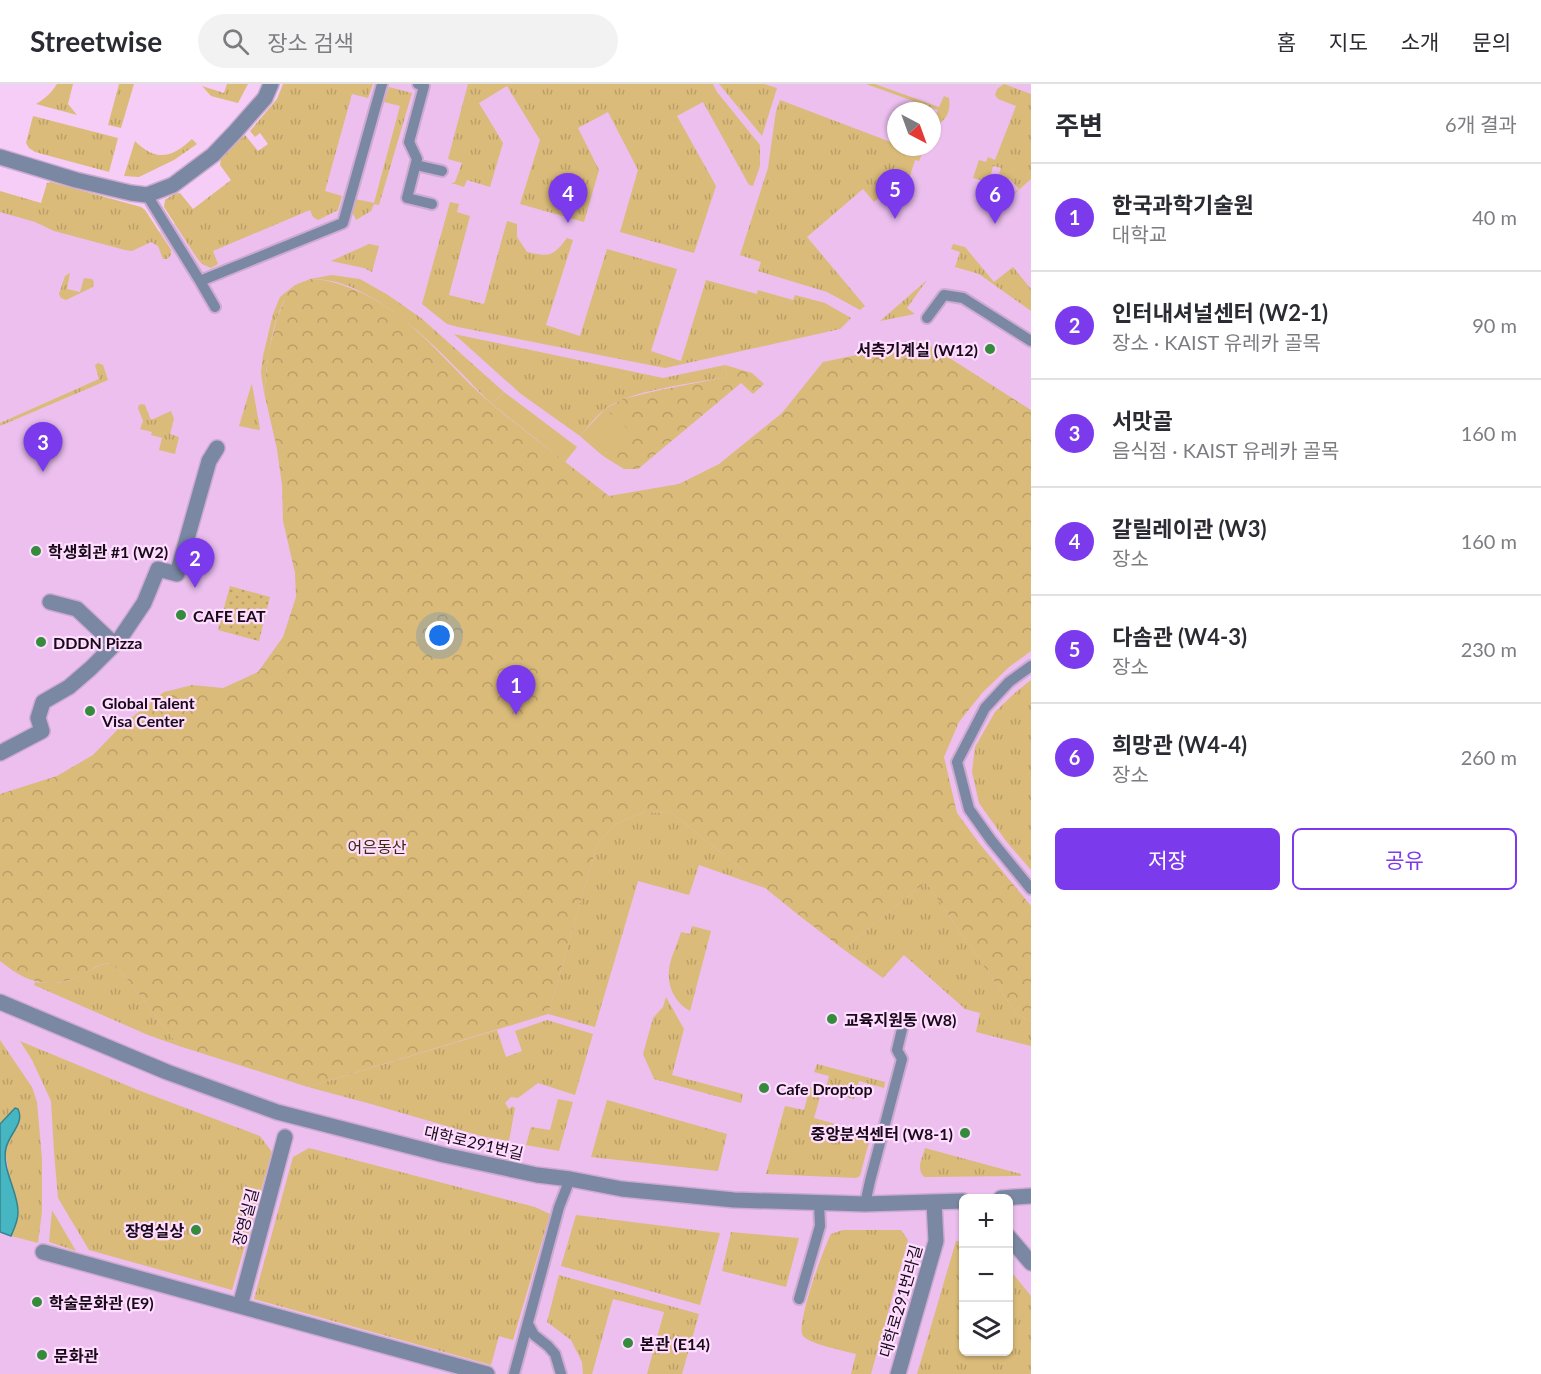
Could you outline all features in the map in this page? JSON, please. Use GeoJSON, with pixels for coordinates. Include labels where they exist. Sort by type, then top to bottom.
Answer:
{"type":"FeatureCollection","features":[{"type":"Feature","properties":{"kind":"street"},"geometry":{"type":"LineString","coordinates":[[0,158],[76,180],[147,195],[173,185],[213,155],[266,98],[271,84]]}},
{"type":"Feature","properties":{"kind":"street"},"geometry":{"type":"LineString","coordinates":[[0,753],[42,731],[38,718],[44,702],[69,687],[92,668],[119,640],[144,603],[158,569],[177,574],[211,451]]}},
{"type":"Feature","properties":{"kind":"street"},"geometry":{"type":"LineString","coordinates":[[50,602],[77,609],[114,644]]}},
{"type":"Feature","properties":{"kind":"street","name":"대학로291번길"},"geometry":{"type":"LineString","coordinates":[[0,1002],[167,1072],[277,1112],[444,1155],[537,1175],[622,1189],[734,1200],[866,1204],[959,1201]]}},
{"type":"Feature","properties":{"kind":"street","name":"장영실길"},"geometry":{"type":"LineString","coordinates":[[240,1306],[285,1137]]}},
{"type":"Feature","properties":{"kind":"street"},"geometry":{"type":"LineString","coordinates":[[1013,1197],[1031,1196]]}},
{"type":"Feature","properties":{"kind":"street","name":"대학로291번라길"},"geometry":{"type":"LineString","coordinates":[[898,1374],[936,1241],[934,1202]]}},
{"type":"Feature","properties":{"kind":"street"},"geometry":{"type":"LineString","coordinates":[[1013,1242],[1031,1263]]}},
{"type":"Feature","properties":{"kind":"street"},"geometry":{"type":"LineString","coordinates":[[43,1252],[487,1374]]}},
{"type":"Feature","properties":{"kind":"lane"},"geometry":{"type":"LineString","coordinates":[[200,281],[343,223],[382,84]]}},
{"type":"Feature","properties":{"kind":"lane"},"geometry":{"type":"LineString","coordinates":[[418,84],[424,86],[409,142],[417,159],[406,198],[432,204]]}},
{"type":"Feature","properties":{"kind":"lane"},"geometry":{"type":"LineString","coordinates":[[416,165],[442,171]]}},
{"type":"Feature","properties":{"kind":"lane"},"geometry":{"type":"LineString","coordinates":[[147,195],[215,307]]}},
{"type":"Feature","properties":{"kind":"lane"},"geometry":{"type":"LineString","coordinates":[[927,318],[944,295],[963,298],[1031,341]]}},
{"type":"Feature","properties":{"kind":"lane"},"geometry":{"type":"LineString","coordinates":[[1031,666],[1009,682],[985,708],[957,762],[969,809],[1031,889]]}},
{"type":"Feature","properties":{"kind":"lane"},"geometry":{"type":"LineString","coordinates":[[866,1204],[902,1059],[897,1050],[904,1021]]}},
{"type":"Feature","properties":{"kind":"lane"},"geometry":{"type":"LineString","coordinates":[[514,1374],[559,1207],[570,1179]]}},
{"type":"Feature","properties":{"kind":"lane"},"geometry":{"type":"LineString","coordinates":[[799,1299],[820,1226],[819,1203]]}},
{"type":"Feature","properties":{"kind":"lane"},"geometry":{"type":"LineString","coordinates":[[528,1324],[534,1335],[555,1354],[561,1374]]}},
{"type":"Feature","properties":{"kind":"shaded area"},"geometry":{"type":"Polygon","coordinates":[[[310,84],[1031,84],[1031,1374],[0,1374],[0,202],[43,214],[159,232],[188,216],[269,155],[310,84]]]}},
{"type":"Feature","properties":{"kind":"shaded area"},"geometry":{"type":"Polygon","coordinates":[[[15,1108],[18,1109],[20,1119],[8,1143],[5,1156],[18,1205],[16,1225],[11,1236],[0,1232],[0,1124],[15,1108]]]}},
{"type":"Feature","properties":{"kind":"green space"},"geometry":{"type":"Polygon","coordinates":[[[57,84],[73,84],[68,104],[77,115],[36,104],[48,96],[57,84]]]}},
{"type":"Feature","properties":{"kind":"green space"},"geometry":{"type":"Polygon","coordinates":[[[119,84],[134,84],[121,128],[108,125],[119,84]]]}},
{"type":"Feature","properties":{"kind":"green space"},"geometry":{"type":"Polygon","coordinates":[[[227,84],[248,84],[238,103],[211,96],[202,86],[224,93],[227,84]]]}},
{"type":"Feature","properties":{"kind":"green space"},"geometry":{"type":"Polygon","coordinates":[[[283,84],[373,84],[368,98],[352,94],[325,191],[342,196],[338,210],[318,220],[313,217],[310,210],[213,251],[218,264],[211,268],[202,264],[197,258],[164,207],[165,200],[180,193],[193,209],[231,180],[220,165],[221,157],[245,135],[258,151],[268,144],[260,133],[255,137],[250,131],[277,99],[283,84]]]}},
{"type":"Feature","properties":{"kind":"green space"},"geometry":{"type":"Polygon","coordinates":[[[468,84],[713,84],[760,145],[760,166],[753,186],[749,185],[703,102],[677,116],[716,186],[694,253],[620,232],[638,170],[608,112],[578,128],[599,170],[584,222],[520,204],[540,140],[507,86],[479,103],[503,143],[490,187],[467,180],[464,187],[451,184],[455,182],[462,163],[448,159],[468,84]]]}},
{"type":"Feature","properties":{"kind":"green space"},"geometry":{"type":"Polygon","coordinates":[[[719,84],[764,84],[777,88],[762,136],[719,84]]]}},
{"type":"Feature","properties":{"kind":"green space"},"geometry":{"type":"Polygon","coordinates":[[[866,84],[875,84],[925,102],[916,102],[866,84]]]}},
{"type":"Feature","properties":{"kind":"green space"},"geometry":{"type":"Polygon","coordinates":[[[1004,84],[1031,94],[1031,179],[1003,204],[980,197],[1001,198],[1019,189],[1010,179],[1003,184],[996,184],[1001,168],[993,166],[989,182],[973,178],[979,160],[986,162],[988,157],[995,160],[1016,106],[998,99],[995,95],[997,89],[1004,84]]]}},
{"type":"Feature","properties":{"kind":"green space"},"geometry":{"type":"Polygon","coordinates":[[[389,87],[412,93],[379,205],[374,204],[371,211],[356,220],[352,211],[355,199],[374,203],[400,106],[384,102],[389,87]]]}},
{"type":"Feature","properties":{"kind":"green space"},"geometry":{"type":"Polygon","coordinates":[[[944,96],[949,98],[949,106],[948,114],[941,121],[941,103],[944,96]]]}},
{"type":"Feature","properties":{"kind":"green space"},"geometry":{"type":"Polygon","coordinates":[[[780,100],[887,141],[887,156],[921,156],[919,161],[915,160],[905,192],[891,187],[874,202],[863,189],[807,237],[865,306],[860,310],[827,292],[758,271],[761,262],[740,255],[768,168],[776,111],[780,100]]]}},
{"type":"Feature","properties":{"kind":"green space"},"geometry":{"type":"Polygon","coordinates":[[[33,116],[118,138],[109,172],[35,152],[29,148],[26,143],[33,116]]]}},
{"type":"Feature","properties":{"kind":"green space"},"geometry":{"type":"Polygon","coordinates":[[[192,139],[197,144],[174,160],[139,177],[124,176],[135,141],[150,152],[164,155],[178,150],[192,139]]]}},
{"type":"Feature","properties":{"kind":"green space"},"geometry":{"type":"Polygon","coordinates":[[[51,182],[141,207],[171,250],[171,255],[163,259],[158,246],[151,242],[132,251],[125,250],[54,231],[35,222],[0,212],[0,191],[41,203],[47,183],[51,182]]]}},
{"type":"Feature","properties":{"kind":"green space"},"geometry":{"type":"Polygon","coordinates":[[[450,202],[459,204],[457,212],[470,216],[449,295],[484,304],[507,221],[517,224],[517,237],[527,252],[550,254],[558,249],[567,238],[573,240],[546,325],[580,336],[607,249],[677,269],[651,351],[681,361],[706,280],[757,294],[758,290],[793,300],[795,295],[825,303],[851,318],[840,329],[665,368],[447,324],[422,304],[450,202]]]}},
{"type":"Feature","properties":{"kind":"green space"},"geometry":{"type":"Polygon","coordinates":[[[369,244],[379,246],[372,272],[331,261],[369,244]]]}},
{"type":"Feature","properties":{"kind":"green space"},"geometry":{"type":"Polygon","coordinates":[[[953,244],[965,247],[994,282],[1013,267],[1031,289],[1031,311],[979,274],[955,267],[960,252],[951,249],[953,244]]]}},
{"type":"Feature","properties":{"kind":"green space"},"geometry":{"type":"Polygon","coordinates":[[[70,273],[67,289],[80,292],[84,278],[92,279],[94,282],[93,287],[66,300],[59,294],[65,276],[70,273]]]}},
{"type":"Feature","properties":{"kind":"green space"},"geometry":{"type":"Polygon","coordinates":[[[332,275],[360,279],[388,295],[421,318],[504,392],[492,404],[433,345],[386,306],[361,291],[335,282],[310,279],[332,275]]]}},
{"type":"Feature","properties":{"kind":"green space","name":"어은동산"},"geometry":{"type":"Polygon","coordinates":[[[310,279],[350,288],[391,310],[410,324],[494,406],[609,496],[679,484],[719,464],[782,413],[823,362],[923,341],[1031,410],[1031,651],[1009,667],[982,693],[959,722],[944,757],[957,813],[1031,906],[1031,1022],[1016,1013],[926,882],[843,949],[672,813],[645,812],[615,824],[597,845],[548,1014],[308,1087],[179,1046],[125,976],[111,963],[101,965],[66,981],[46,983],[18,974],[0,961],[0,794],[57,776],[93,755],[121,726],[164,692],[192,685],[223,688],[258,672],[283,637],[296,597],[295,573],[283,521],[282,485],[277,449],[264,392],[269,350],[277,318],[288,292],[295,285],[310,279]]]}},
{"type":"Feature","properties":{"kind":"green space"},"geometry":{"type":"Polygon","coordinates":[[[927,280],[907,308],[915,314],[880,321],[927,280]]]}},
{"type":"Feature","properties":{"kind":"green space"},"geometry":{"type":"Polygon","coordinates":[[[295,285],[287,296],[276,322],[269,350],[264,392],[261,373],[273,314],[280,297],[295,285]]]}},
{"type":"Feature","properties":{"kind":"green space"},"geometry":{"type":"Polygon","coordinates":[[[454,334],[663,378],[725,365],[727,377],[663,388],[616,402],[595,418],[580,436],[521,394],[454,334]]]}},
{"type":"Feature","properties":{"kind":"green space"},"geometry":{"type":"Polygon","coordinates":[[[98,363],[103,365],[108,380],[0,426],[0,423],[99,379],[95,365],[98,363]]]}},
{"type":"Feature","properties":{"kind":"green space"},"geometry":{"type":"Polygon","coordinates":[[[725,365],[752,373],[764,384],[753,394],[741,383],[638,469],[624,469],[603,456],[628,430],[605,409],[623,399],[727,377],[725,365]]]}},
{"type":"Feature","properties":{"kind":"green space"},"geometry":{"type":"Polygon","coordinates":[[[252,384],[260,429],[259,430],[239,426],[252,384]]]}},
{"type":"Feature","properties":{"kind":"green space"},"geometry":{"type":"Polygon","coordinates":[[[504,392],[577,447],[565,462],[492,404],[504,392]]]}},
{"type":"Feature","properties":{"kind":"green space"},"geometry":{"type":"Polygon","coordinates":[[[142,404],[145,405],[151,420],[171,411],[174,419],[170,434],[179,437],[175,454],[159,450],[162,438],[140,429],[143,421],[138,408],[142,404]]]}},
{"type":"Feature","properties":{"kind":"green space"},"geometry":{"type":"Polygon","coordinates":[[[605,409],[629,430],[603,456],[580,436],[605,409]]]}},
{"type":"Feature","properties":{"kind":"green space"},"geometry":{"type":"Polygon","coordinates":[[[230,586],[270,597],[259,641],[218,630],[230,586]]]}},
{"type":"Feature","properties":{"kind":"green space"},"geometry":{"type":"Polygon","coordinates":[[[1031,680],[1031,870],[1006,841],[979,803],[972,772],[975,747],[995,712],[1031,680]]]}},
{"type":"Feature","properties":{"kind":"green space"},"geometry":{"type":"Polygon","coordinates":[[[645,812],[672,813],[765,888],[699,865],[689,895],[638,881],[595,1027],[548,1014],[597,845],[615,824],[645,812]]]}},
{"type":"Feature","properties":{"kind":"green space"},"geometry":{"type":"Polygon","coordinates":[[[926,882],[1016,1013],[1031,1022],[1031,1046],[976,1032],[980,1013],[965,1009],[904,955],[883,978],[843,949],[926,882]]]}},
{"type":"Feature","properties":{"kind":"green space"},"geometry":{"type":"Polygon","coordinates":[[[692,926],[711,931],[690,1011],[676,999],[671,988],[669,970],[681,932],[690,934],[692,926]]]}},
{"type":"Feature","properties":{"kind":"green space"},"geometry":{"type":"Polygon","coordinates":[[[111,963],[125,976],[179,1046],[148,1035],[34,985],[35,982],[68,981],[98,966],[111,963]]]}},
{"type":"Feature","properties":{"kind":"green space"},"geometry":{"type":"Polygon","coordinates":[[[666,997],[684,1029],[672,1075],[743,1094],[741,1103],[654,1079],[643,1054],[653,1018],[663,1007],[666,997]]]}},
{"type":"Feature","properties":{"kind":"green space"},"geometry":{"type":"Polygon","coordinates":[[[547,1020],[593,1034],[575,1095],[538,1083],[518,1098],[511,1097],[505,1103],[509,1109],[512,1106],[515,1108],[509,1141],[481,1136],[308,1087],[497,1030],[506,1057],[522,1051],[515,1031],[547,1020]]]}},
{"type":"Feature","properties":{"kind":"green space"},"geometry":{"type":"Polygon","coordinates":[[[0,1040],[32,1087],[37,1102],[42,1159],[42,1211],[38,1243],[11,1236],[19,1211],[5,1150],[9,1138],[19,1123],[12,1110],[0,1124],[0,1040]]]}},
{"type":"Feature","properties":{"kind":"green space"},"geometry":{"type":"Polygon","coordinates":[[[20,1041],[138,1090],[260,1136],[272,1152],[232,1290],[89,1250],[58,1198],[51,1101],[32,1060],[20,1041]]]}},
{"type":"Feature","properties":{"kind":"green space"},"geometry":{"type":"Polygon","coordinates":[[[817,1064],[885,1082],[884,1088],[859,1081],[854,1099],[825,1091],[829,1076],[814,1072],[817,1064]]]}},
{"type":"Feature","properties":{"kind":"green space"},"geometry":{"type":"Polygon","coordinates":[[[810,1087],[822,1090],[814,1118],[871,1134],[860,1176],[856,1178],[766,1174],[785,1106],[804,1110],[810,1087]]]}},
{"type":"Feature","properties":{"kind":"green space"},"geometry":{"type":"Polygon","coordinates":[[[558,1099],[573,1102],[559,1151],[526,1145],[531,1127],[550,1130],[558,1099]]]}},
{"type":"Feature","properties":{"kind":"green space"},"geometry":{"type":"Polygon","coordinates":[[[607,1100],[727,1134],[718,1171],[591,1157],[607,1100]]]}},
{"type":"Feature","properties":{"kind":"green space"},"geometry":{"type":"Polygon","coordinates":[[[309,1148],[535,1207],[550,1214],[513,1340],[499,1336],[491,1365],[254,1299],[293,1157],[309,1148]]]}},
{"type":"Feature","properties":{"kind":"green space"},"geometry":{"type":"Polygon","coordinates":[[[925,1148],[1021,1174],[1021,1176],[924,1177],[920,1167],[925,1148]]]}},
{"type":"Feature","properties":{"kind":"green space"},"geometry":{"type":"Polygon","coordinates":[[[52,1210],[76,1251],[49,1242],[52,1210]]]}},
{"type":"Feature","properties":{"kind":"green space"},"geometry":{"type":"Polygon","coordinates":[[[576,1215],[720,1233],[700,1305],[561,1266],[576,1215]]]}},
{"type":"Feature","properties":{"kind":"green space"},"geometry":{"type":"Polygon","coordinates":[[[843,1230],[901,1230],[908,1240],[871,1374],[851,1374],[856,1354],[812,1342],[803,1336],[806,1303],[827,1242],[831,1234],[843,1230]]]}},
{"type":"Feature","properties":{"kind":"green space"},"geometry":{"type":"Polygon","coordinates":[[[731,1232],[799,1238],[786,1287],[722,1271],[731,1232]]]}},
{"type":"Feature","properties":{"kind":"green space"},"geometry":{"type":"Polygon","coordinates":[[[956,1241],[959,1241],[959,1356],[1013,1356],[1013,1274],[1031,1296],[1031,1374],[917,1374],[956,1241]]]}},
{"type":"Feature","properties":{"kind":"green space"},"geometry":{"type":"Polygon","coordinates":[[[559,1275],[699,1314],[682,1374],[647,1374],[664,1312],[613,1299],[592,1374],[583,1374],[582,1362],[571,1340],[547,1322],[559,1275]]]}},
{"type":"Feature","properties":{"kind":"place","name":"다솜관 (W4-3)"},"geometry":{"type":"Point","coordinates":[895,219]}},
{"type":"Feature","properties":{"kind":"place","name":"갈릴레이관 (W3)"},"geometry":{"type":"Point","coordinates":[568,223]}},
{"type":"Feature","properties":{"kind":"place","name":"희망관 (W4-4)"},"geometry":{"type":"Point","coordinates":[995,224]}},
{"type":"Feature","properties":{"kind":"place","name":"서측기계실 (W12)"},"geometry":{"type":"Point","coordinates":[990,349]}},
{"type":"Feature","properties":{"kind":"place","name":"서맛골"},"geometry":{"type":"Point","coordinates":[43,472]}},
{"type":"Feature","properties":{"kind":"place","name":"학생회관 #1 (W2)"},"geometry":{"type":"Point","coordinates":[36,551]}},
{"type":"Feature","properties":{"kind":"place","name":"인터내셔널센터 (W2-1)"},"geometry":{"type":"Point","coordinates":[195,588]}},
{"type":"Feature","properties":{"kind":"place","name":"CAFE EAT"},"geometry":{"type":"Point","coordinates":[181,615]}},
{"type":"Feature","properties":{"kind":"place","name":"DDDN Pizza"},"geometry":{"type":"Point","coordinates":[41,642]}},
{"type":"Feature","properties":{"kind":"place","name":"Global Talent Visa Center"},"geometry":{"type":"Point","coordinates":[90,711]}},
{"type":"Feature","properties":{"kind":"place","name":"한국과학기술원"},"geometry":{"type":"Point","coordinates":[516,715]}},
{"type":"Feature","properties":{"kind":"place","name":"교육지원동 (W8)"},"geometry":{"type":"Point","coordinates":[832,1019]}},
{"type":"Feature","properties":{"kind":"place","name":"Cafe Droptop"},"geometry":{"type":"Point","coordinates":[764,1088]}},
{"type":"Feature","properties":{"kind":"place","name":"중앙분석센터 (W8-1)"},"geometry":{"type":"Point","coordinates":[965,1133]}},
{"type":"Feature","properties":{"kind":"place","name":"장영실상"},"geometry":{"type":"Point","coordinates":[196,1230]}},
{"type":"Feature","properties":{"kind":"place","name":"학술문화관 (E9)"},"geometry":{"type":"Point","coordinates":[37,1302]}},
{"type":"Feature","properties":{"kind":"place","name":"본관 (E14)"},"geometry":{"type":"Point","coordinates":[628,1343]}},
{"type":"Feature","properties":{"kind":"place","name":"문화관"},"geometry":{"type":"Point","coordinates":[42,1355]}}]}
